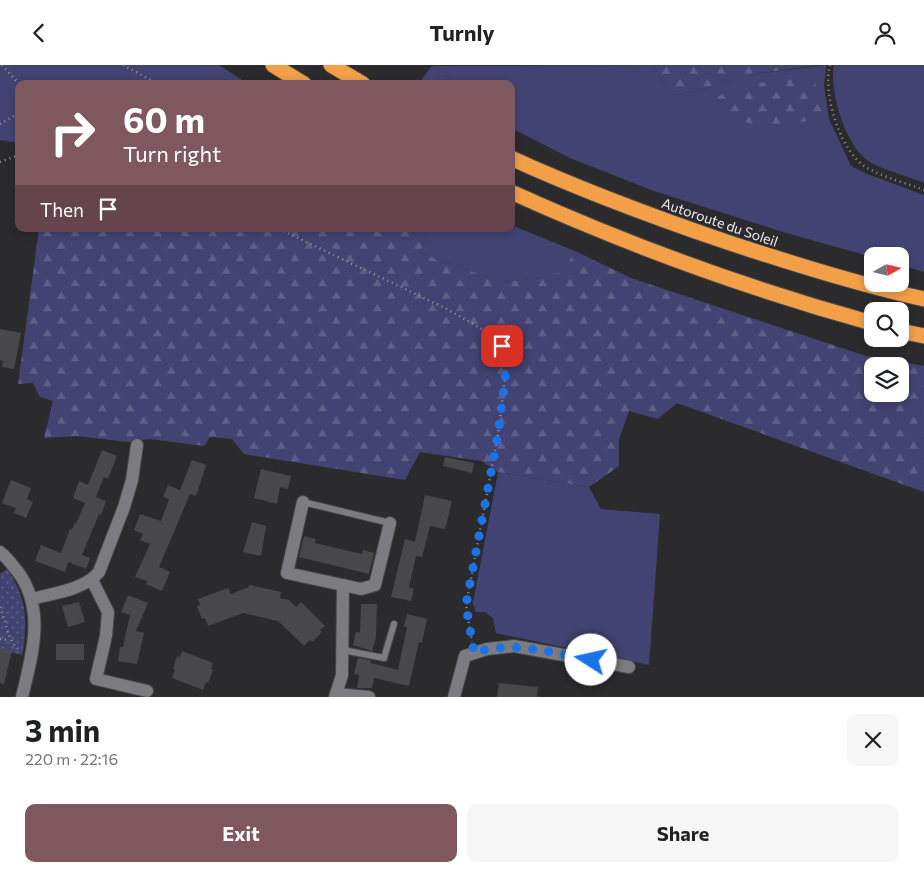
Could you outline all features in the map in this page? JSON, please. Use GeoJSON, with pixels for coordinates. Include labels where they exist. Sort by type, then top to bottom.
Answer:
{"type":"FeatureCollection","features":[{"type":"Feature","properties":{"kind":"highway"},"geometry":{"type":"LineString","coordinates":[[273,65],[297,80]]}},
{"type":"Feature","properties":{"kind":"highway"},"geometry":{"type":"LineString","coordinates":[[331,65],[356,80]]}},
{"type":"Feature","properties":{"kind":"highway","name":"Autoroute du Soleil"},"geometry":{"type":"LineString","coordinates":[[515,160],[554,178],[639,212],[806,269],[924,299]]}},
{"type":"Feature","properties":{"kind":"highway"},"geometry":{"type":"LineString","coordinates":[[515,194],[618,238],[690,265],[808,305],[864,321]]}},
{"type":"Feature","properties":{"kind":"highway"},"geometry":{"type":"LineString","coordinates":[[909,333],[924,337]]}},
{"type":"Feature","properties":{"kind":"street"},"geometry":{"type":"LineString","coordinates":[[32,599],[92,580],[98,572],[124,507],[132,480],[137,445]]}},
{"type":"Feature","properties":{"kind":"street"},"geometry":{"type":"LineString","coordinates":[[303,502],[288,573],[361,589],[375,585],[390,523]]}},
{"type":"Feature","properties":{"kind":"street"},"geometry":{"type":"LineString","coordinates":[[0,552],[7,557],[24,581],[32,599],[34,633],[22,697]]}},
{"type":"Feature","properties":{"kind":"street"},"geometry":{"type":"LineString","coordinates":[[92,580],[108,611],[106,636],[96,679],[147,691]]}},
{"type":"Feature","properties":{"kind":"street"},"geometry":{"type":"LineString","coordinates":[[344,585],[342,675],[336,696],[369,697]]}},
{"type":"Feature","properties":{"kind":"street"},"geometry":{"type":"LineString","coordinates":[[454,697],[465,656],[487,649],[514,647],[629,667]]}},
{"type":"Feature","properties":{"kind":"lane"},"geometry":{"type":"LineString","coordinates":[[303,502],[390,523]]}},
{"type":"Feature","properties":{"kind":"lane"},"geometry":{"type":"LineString","coordinates":[[343,650],[384,659],[394,624]]}},
{"type":"Feature","properties":{"kind":"path"},"geometry":{"type":"LineString","coordinates":[[2,65],[15,80]]}},
{"type":"Feature","properties":{"kind":"path"},"geometry":{"type":"LineString","coordinates":[[123,65],[151,80]]}},
{"type":"Feature","properties":{"kind":"path"},"geometry":{"type":"LineString","coordinates":[[830,65],[828,88],[830,102],[840,134],[853,155],[868,169],[924,190]]}},
{"type":"Feature","properties":{"kind":"path"},"geometry":{"type":"LineString","coordinates":[[0,124],[15,115]]}},
{"type":"Feature","properties":{"kind":"path"},"geometry":{"type":"LineString","coordinates":[[0,162],[15,156]]}},
{"type":"Feature","properties":{"kind":"path"},"geometry":{"type":"LineString","coordinates":[[285,232],[445,308],[496,337],[508,354],[498,435],[466,605],[474,653]]}},
{"type":"Feature","properties":{"kind":"path"},"geometry":{"type":"LineString","coordinates":[[0,607],[10,640],[16,648],[31,655]]}},
{"type":"Feature","properties":{"kind":"path"},"geometry":{"type":"LineString","coordinates":[[0,639],[10,640]]}},
{"type":"Feature","properties":{"kind":"green space"},"geometry":{"type":"Polygon","coordinates":[[[0,65],[219,65],[242,80],[15,80],[15,142],[0,140],[0,65]]]}},
{"type":"Feature","properties":{"kind":"green space"},"geometry":{"type":"Polygon","coordinates":[[[652,65],[670,95],[699,91],[748,75],[826,65],[824,86],[829,119],[851,166],[867,174],[924,195],[924,272],[909,268],[909,247],[864,247],[864,255],[783,232],[654,191],[570,158],[515,130],[515,80],[451,79],[432,66],[652,65]]]}},
{"type":"Feature","properties":{"kind":"green space"},"geometry":{"type":"Polygon","coordinates":[[[652,65],[819,65],[748,75],[699,91],[670,95],[652,65]]]}},
{"type":"Feature","properties":{"kind":"green space"},"geometry":{"type":"Polygon","coordinates":[[[834,65],[924,65],[924,183],[878,166],[867,160],[859,152],[852,142],[840,116],[834,89],[834,65]]]}},
{"type":"Feature","properties":{"kind":"green space"},"geometry":{"type":"Polygon","coordinates":[[[432,66],[451,79],[451,80],[422,80],[432,66]]]}},
{"type":"Feature","properties":{"kind":"green space"},"geometry":{"type":"Polygon","coordinates":[[[813,78],[823,104],[823,116],[771,131],[710,109],[711,101],[732,90],[754,84],[813,78]]]}},
{"type":"Feature","properties":{"kind":"green space"},"geometry":{"type":"Polygon","coordinates":[[[515,227],[575,251],[562,272],[531,279],[502,282],[420,253],[427,232],[515,232],[515,227]]]}},
{"type":"Feature","properties":{"kind":"green space"},"geometry":{"type":"Polygon","coordinates":[[[39,232],[427,232],[420,253],[502,282],[531,279],[562,272],[575,251],[631,278],[872,357],[864,357],[864,402],[909,402],[909,363],[924,366],[924,492],[677,403],[658,419],[629,411],[619,439],[619,466],[589,487],[498,472],[481,461],[420,452],[405,480],[244,454],[232,439],[210,437],[204,446],[150,439],[128,442],[76,436],[44,438],[53,401],[40,397],[33,383],[18,384],[39,232]]]}},
{"type":"Feature","properties":{"kind":"green space"},"geometry":{"type":"Polygon","coordinates":[[[498,472],[589,487],[601,509],[660,514],[649,665],[496,633],[493,618],[485,612],[476,612],[473,603],[498,472]]]}},
{"type":"Feature","properties":{"kind":"green space"},"geometry":{"type":"Polygon","coordinates":[[[7,569],[19,590],[24,610],[25,631],[22,655],[0,649],[0,574],[7,569]]]}},
{"type":"Feature","properties":{"kind":"building"},"geometry":{"type":"Polygon","coordinates":[[[0,329],[21,333],[14,369],[2,367],[3,361],[0,360],[0,329]]]}},
{"type":"Feature","properties":{"kind":"building"},"geometry":{"type":"Polygon","coordinates":[[[102,450],[117,456],[108,479],[104,477],[96,497],[106,501],[82,555],[90,558],[86,569],[68,562],[65,572],[35,561],[41,545],[61,553],[70,529],[72,530],[76,524],[85,503],[73,498],[79,481],[88,485],[102,450]]]}},
{"type":"Feature","properties":{"kind":"building"},"geometry":{"type":"Polygon","coordinates":[[[445,457],[474,463],[472,473],[443,466],[445,457]]]}},
{"type":"Feature","properties":{"kind":"building"},"geometry":{"type":"Polygon","coordinates":[[[192,460],[206,465],[196,496],[190,494],[159,567],[170,572],[162,591],[146,584],[147,581],[135,577],[150,544],[140,540],[143,534],[134,530],[140,514],[161,521],[169,499],[163,497],[168,485],[180,490],[192,460]]]}},
{"type":"Feature","properties":{"kind":"building"},"geometry":{"type":"Polygon","coordinates":[[[261,469],[291,476],[288,489],[280,487],[277,504],[254,498],[261,469]]]}},
{"type":"Feature","properties":{"kind":"building"},"geometry":{"type":"Polygon","coordinates":[[[11,480],[31,488],[27,499],[33,502],[26,518],[14,513],[16,508],[2,503],[11,480]]]}},
{"type":"Feature","properties":{"kind":"building"},"geometry":{"type":"Polygon","coordinates":[[[425,495],[452,501],[445,529],[430,526],[422,557],[416,556],[409,587],[414,589],[411,601],[391,597],[405,539],[415,542],[425,495]]]}},
{"type":"Feature","properties":{"kind":"building"},"geometry":{"type":"Polygon","coordinates":[[[252,522],[266,526],[261,556],[243,552],[252,522]]]}},
{"type":"Feature","properties":{"kind":"building"},"geometry":{"type":"Polygon","coordinates":[[[304,536],[316,539],[315,543],[362,554],[363,550],[374,553],[369,574],[299,557],[304,536]]]}},
{"type":"Feature","properties":{"kind":"building"},"geometry":{"type":"Polygon","coordinates":[[[249,585],[281,592],[280,598],[289,600],[296,607],[301,602],[325,626],[320,630],[322,632],[312,642],[310,640],[304,646],[278,621],[243,613],[208,626],[205,618],[202,619],[197,606],[200,605],[198,599],[228,588],[231,594],[249,587],[249,585]]]}},
{"type":"Feature","properties":{"kind":"building"},"geometry":{"type":"Polygon","coordinates":[[[128,595],[148,603],[136,631],[144,633],[137,664],[118,661],[120,647],[123,647],[130,615],[121,612],[128,595]]]}},
{"type":"Feature","properties":{"kind":"building"},"geometry":{"type":"Polygon","coordinates":[[[79,602],[85,622],[68,627],[62,606],[79,602]]]}},
{"type":"Feature","properties":{"kind":"building"},"geometry":{"type":"Polygon","coordinates":[[[361,604],[377,604],[376,637],[372,651],[353,645],[356,632],[360,633],[361,604]]]}},
{"type":"Feature","properties":{"kind":"building"},"geometry":{"type":"Polygon","coordinates":[[[407,614],[427,619],[422,643],[419,642],[409,686],[374,678],[372,688],[357,688],[359,675],[354,674],[358,658],[370,660],[370,663],[398,670],[407,627],[404,627],[407,614]]]}},
{"type":"Feature","properties":{"kind":"building"},"geometry":{"type":"Polygon","coordinates":[[[56,644],[84,644],[84,660],[56,660],[56,644]]]}},
{"type":"Feature","properties":{"kind":"building"},"geometry":{"type":"Polygon","coordinates":[[[0,649],[12,651],[4,684],[0,683],[0,649]]]}},
{"type":"Feature","properties":{"kind":"building"},"geometry":{"type":"Polygon","coordinates":[[[182,651],[213,663],[211,669],[213,670],[203,690],[172,678],[177,656],[180,657],[182,651]]]}},
{"type":"Feature","properties":{"kind":"building"},"geometry":{"type":"Polygon","coordinates":[[[499,683],[538,687],[537,697],[497,697],[499,683]]]}},
{"type":"Feature","properties":{"kind":"route"},"geometry":{"type":"LineString","coordinates":[[502,346],[508,354],[498,435],[466,605],[474,653],[487,649],[514,647],[591,660]]}}]}
